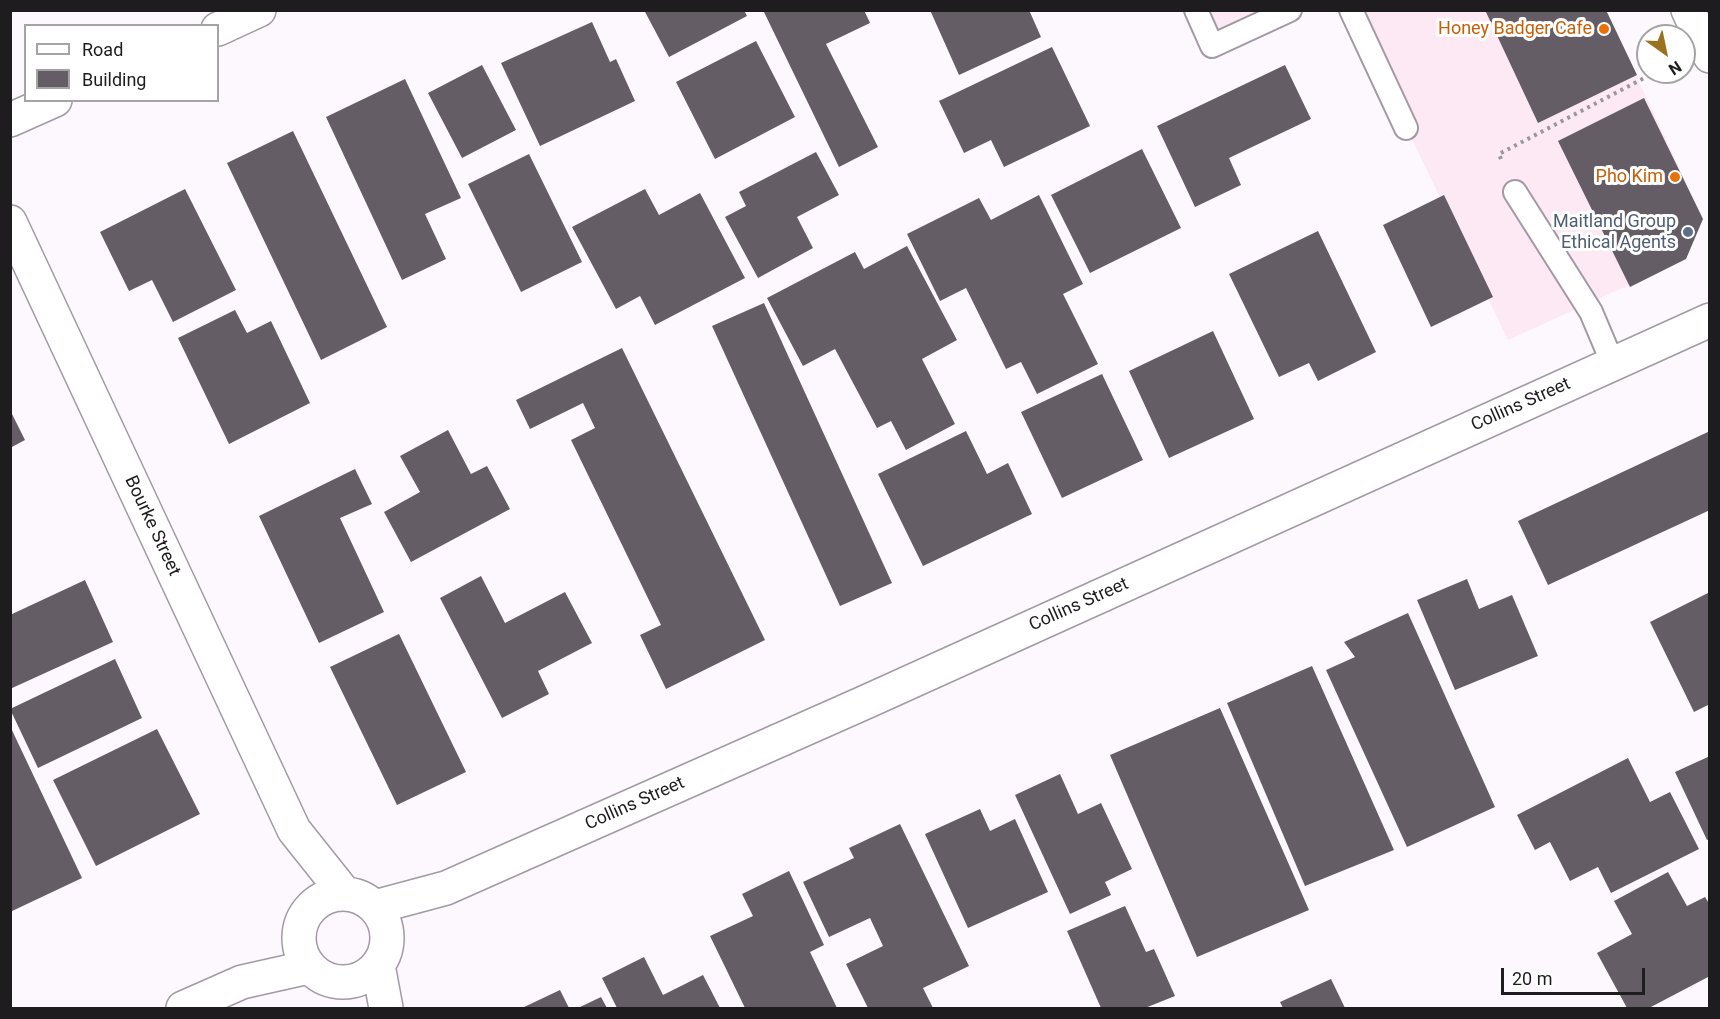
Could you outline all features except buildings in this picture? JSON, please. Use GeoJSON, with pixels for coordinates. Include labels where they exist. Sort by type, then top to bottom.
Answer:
{"type":"FeatureCollection","features":[{"type":"Feature","properties":{"kind":"street"},"geometry":{"type":"LineString","coordinates":[[219,29],[259,10]]}},
{"type":"Feature","properties":{"kind":"street"},"geometry":{"type":"LineString","coordinates":[[1688,10],[1710,56]]}},
{"type":"Feature","properties":{"kind":"street"},"geometry":{"type":"LineString","coordinates":[[10,120],[50,102]]}},
{"type":"Feature","properties":{"kind":"street","name":"Bourke Street"},"geometry":{"type":"LineString","coordinates":[[10,222],[294,830],[345,894]]}},
{"type":"Feature","properties":{"kind":"street","name":"Collins Street"},"geometry":{"type":"LineString","coordinates":[[375,907],[446,888],[868,701],[1710,320]]}},
{"type":"Feature","properties":{"kind":"street","name":"Bourke Street"},"geometry":{"type":"LineString","coordinates":[[294,830],[309,910]]}},
{"type":"Feature","properties":{"kind":"street","name":"Collins Street"},"geometry":{"type":"LineString","coordinates":[[383,951],[446,888]]}},
{"type":"Feature","properties":{"kind":"street"},"geometry":{"type":"LineString","coordinates":[[383,951],[368,974],[356,981],[330,980],[319,975],[304,954],[300,929],[309,910],[319,901],[332,895],[356,896],[375,907],[382,916],[386,1008]]}},
{"type":"Feature","properties":{"kind":"street"},"geometry":{"type":"LineString","coordinates":[[183,1008],[304,954]]}},
{"type":"Feature","properties":{"kind":"street"},"geometry":{"type":"LineString","coordinates":[[342,982],[364,1008]]}},
{"type":"Feature","properties":{"kind":"lane"},"geometry":{"type":"LineString","coordinates":[[1196,10],[1212,46],[1290,10]]}},
{"type":"Feature","properties":{"kind":"lane"},"geometry":{"type":"LineString","coordinates":[[1351,10],[1406,128]]}},
{"type":"Feature","properties":{"kind":"lane"},"geometry":{"type":"LineString","coordinates":[[1515,192],[1591,312],[1613,364]]}},
{"type":"Feature","properties":{"kind":"path"},"geometry":{"type":"LineString","coordinates":[[1515,192],[1499,154],[1636,82]]}},
{"type":"Feature","properties":{"kind":"shaded area"},"geometry":{"type":"Polygon","coordinates":[[[1196,11],[1290,11],[1212,46],[1196,11]]]}},
{"type":"Feature","properties":{"kind":"shaded area"},"geometry":{"type":"Polygon","coordinates":[[[1351,11],[1606,11],[1636,75],[1636,84],[1640,84],[1703,219],[1686,259],[1508,340],[1351,11]]]}},
{"type":"Feature","properties":{"kind":"place","name":"Honey Badger Cafe"},"geometry":{"type":"Point","coordinates":[1604,29]}},
{"type":"Feature","properties":{"kind":"place","name":"Pho Kim"},"geometry":{"type":"Point","coordinates":[1675,177]}},
{"type":"Feature","properties":{"kind":"place","name":"Maitland Group Ethical Agents"},"geometry":{"type":"Point","coordinates":[1688,232]}}]}
